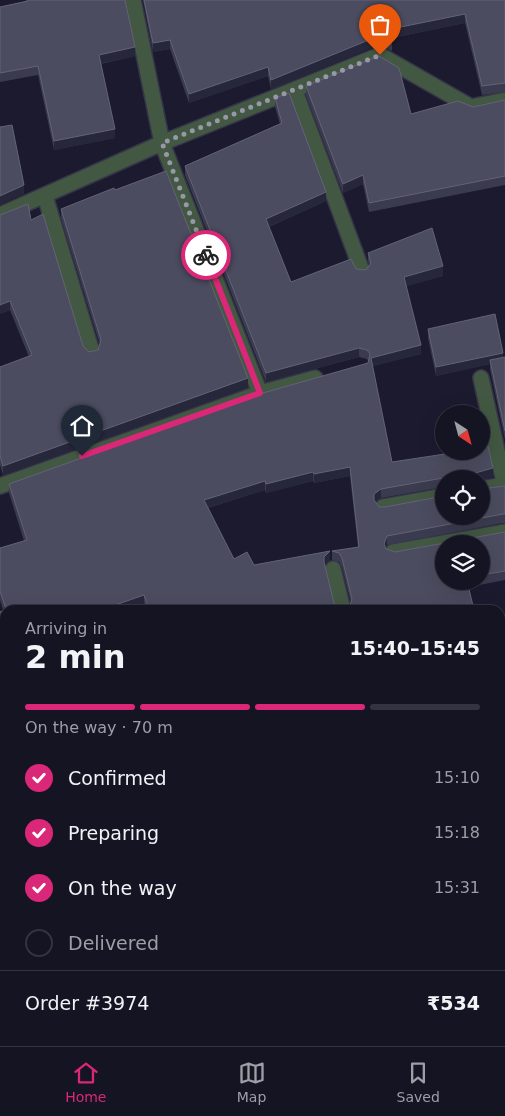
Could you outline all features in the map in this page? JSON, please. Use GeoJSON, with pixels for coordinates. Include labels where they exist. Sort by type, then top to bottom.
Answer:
{"type":"FeatureCollection","features":[{"type":"Feature","properties":{"kind":"street"},"geometry":{"type":"LineString","coordinates":[[133,0],[162,143],[260,393]]}},
{"type":"Feature","properties":{"kind":"street"},"geometry":{"type":"LineString","coordinates":[[0,214],[46,196],[162,143],[295,91],[380,55],[471,107],[505,100]]}},
{"type":"Feature","properties":{"kind":"street"},"geometry":{"type":"LineString","coordinates":[[295,91],[362,271]]}},
{"type":"Feature","properties":{"kind":"street"},"geometry":{"type":"LineString","coordinates":[[46,196],[92,352]]}},
{"type":"Feature","properties":{"kind":"street"},"geometry":{"type":"LineString","coordinates":[[0,486],[260,393],[334,373]]}},
{"type":"Feature","properties":{"kind":"street"},"geometry":{"type":"LineString","coordinates":[[481,378],[505,486],[490,488]]}},
{"type":"Feature","properties":{"kind":"street"},"geometry":{"type":"LineString","coordinates":[[383,507],[435,498]]}},
{"type":"Feature","properties":{"kind":"street"},"geometry":{"type":"LineString","coordinates":[[392,552],[505,532]]}},
{"type":"Feature","properties":{"kind":"street"},"geometry":{"type":"LineString","coordinates":[[332,569],[342,605]]}},
{"type":"Feature","properties":{"kind":"building"},"geometry":{"type":"Polygon","coordinates":[[[28,0],[125,0],[135,47],[99,55],[115,129],[54,141],[38,66],[0,73],[0,7],[28,0]]]}},
{"type":"Feature","properties":{"kind":"building"},"geometry":{"type":"Polygon","coordinates":[[[144,0],[505,0],[505,83],[482,86],[465,14],[391,29],[392,42],[376,37],[271,80],[268,67],[189,94],[170,40],[153,43],[144,0]]]}},
{"type":"Feature","properties":{"kind":"building"},"geometry":{"type":"Polygon","coordinates":[[[379,56],[399,68],[411,114],[458,101],[473,107],[505,100],[505,176],[369,203],[363,175],[343,184],[306,86],[379,56]]]}},
{"type":"Feature","properties":{"kind":"building"},"geometry":{"type":"Polygon","coordinates":[[[289,93],[326,192],[266,219],[291,282],[351,259],[356,269],[366,270],[371,263],[368,253],[432,228],[443,266],[404,277],[421,345],[371,358],[392,462],[435,456],[435,460],[490,460],[490,455],[493,468],[486,470],[435,470],[435,479],[381,489],[374,494],[374,500],[379,507],[385,507],[435,498],[435,525],[446,525],[387,536],[384,544],[386,549],[395,552],[435,545],[435,590],[469,590],[473,605],[350,605],[352,599],[342,558],[339,553],[332,551],[359,547],[350,467],[314,474],[313,472],[266,484],[265,481],[204,500],[234,559],[247,552],[254,565],[330,551],[324,557],[324,562],[336,605],[147,605],[144,595],[115,605],[5,605],[0,591],[0,548],[27,540],[9,484],[263,393],[368,363],[370,354],[367,350],[359,348],[266,373],[185,166],[282,123],[275,98],[289,93]]]}},
{"type":"Feature","properties":{"kind":"building"},"geometry":{"type":"Polygon","coordinates":[[[12,125],[24,185],[0,196],[0,127],[12,125]]]}},
{"type":"Feature","properties":{"kind":"building"},"geometry":{"type":"Polygon","coordinates":[[[166,171],[248,378],[3,466],[0,456],[0,367],[32,355],[10,301],[0,305],[0,215],[28,204],[31,220],[43,214],[83,346],[89,352],[98,350],[101,340],[61,209],[114,188],[115,190],[166,171]]]}},
{"type":"Feature","properties":{"kind":"building"},"geometry":{"type":"Polygon","coordinates":[[[495,314],[503,353],[436,367],[428,329],[495,314]]]}},
{"type":"Feature","properties":{"kind":"building"},"geometry":{"type":"Polygon","coordinates":[[[505,357],[505,431],[490,360],[505,357]]]}},
{"type":"Feature","properties":{"kind":"building"},"geometry":{"type":"Polygon","coordinates":[[[505,486],[505,514],[490,517],[490,488],[505,486]]]}},
{"type":"Feature","properties":{"kind":"building"},"geometry":{"type":"Polygon","coordinates":[[[505,532],[505,571],[490,574],[488,535],[505,532]]]}},
{"type":"Feature","properties":{"kind":"way so far"},"geometry":{"type":"LineString","coordinates":[[206,255],[162,143],[295,91],[380,55]]}},
{"type":"Feature","properties":{"kind":"route"},"geometry":{"type":"LineString","coordinates":[[82,456],[260,393],[206,255]]}}]}
